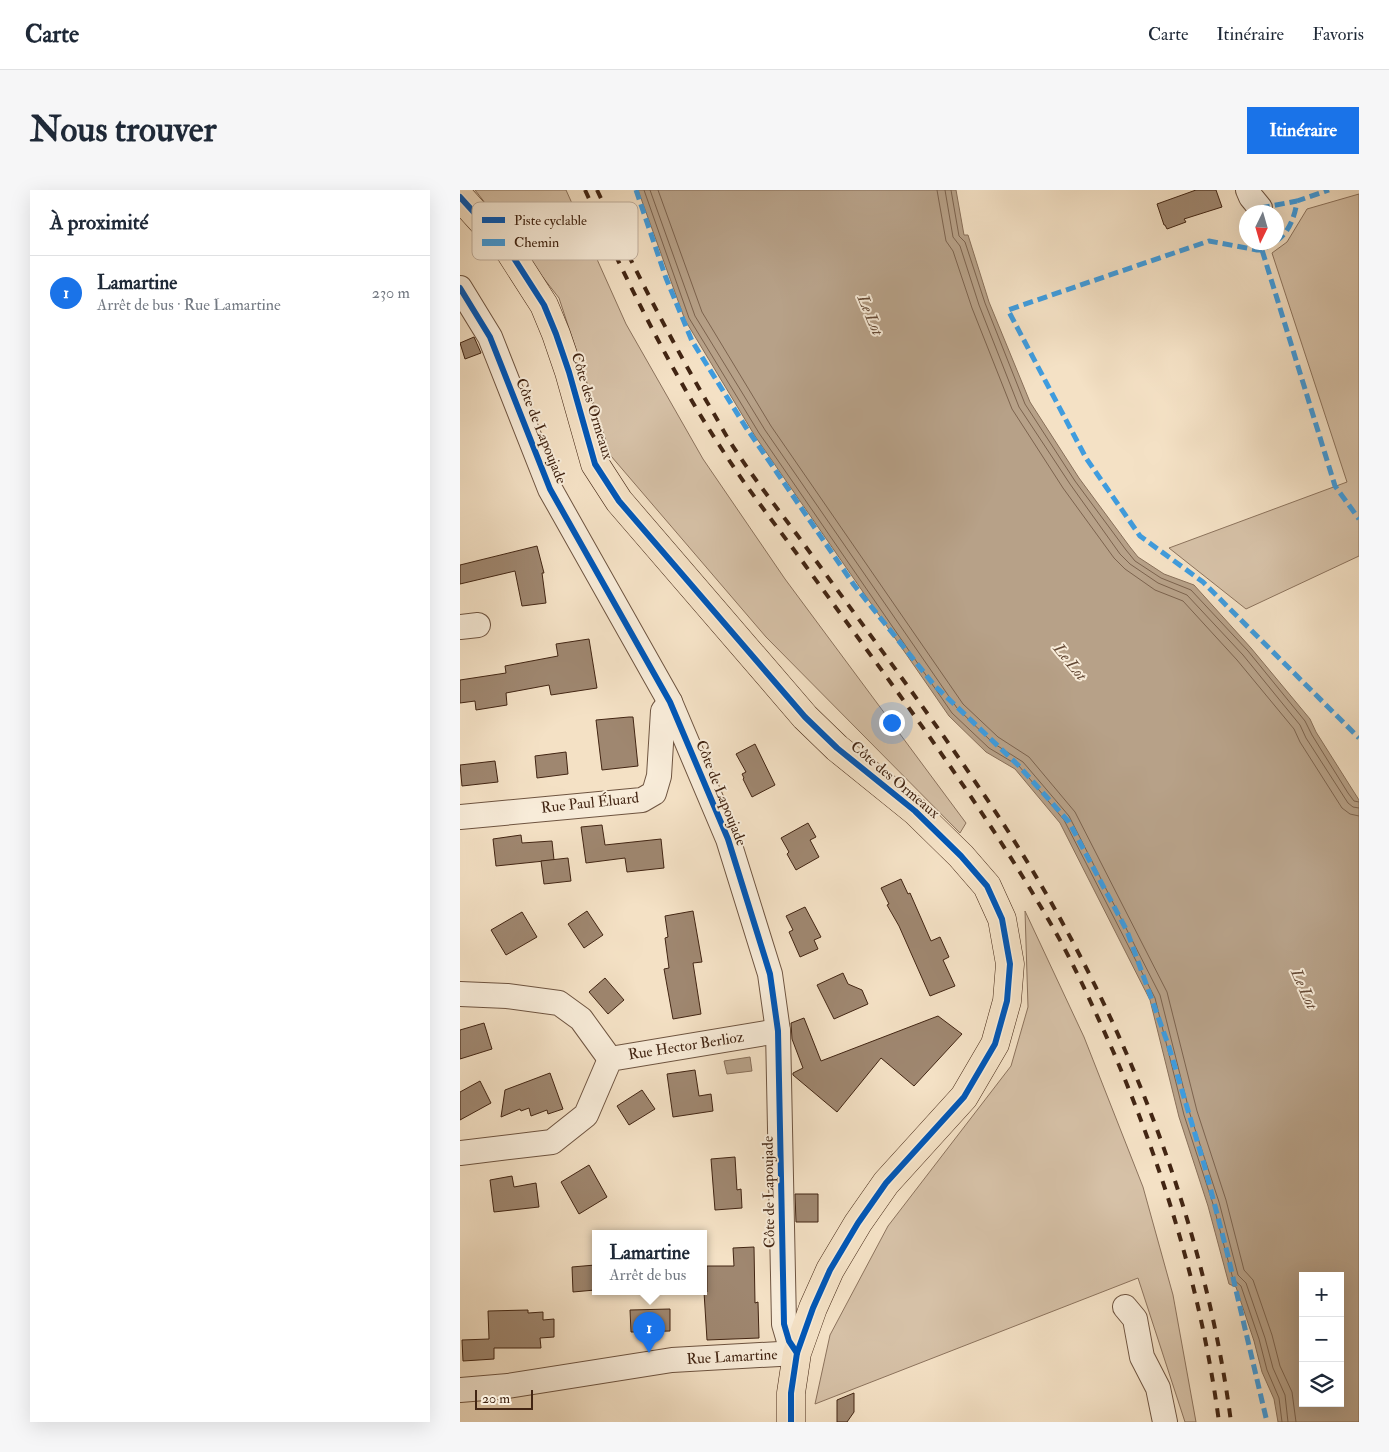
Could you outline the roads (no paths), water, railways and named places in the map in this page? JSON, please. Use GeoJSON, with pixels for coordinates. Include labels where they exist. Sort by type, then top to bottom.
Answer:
{"type":"FeatureCollection","features":[{"type":"Feature","properties":{"kind":"main road","name":"Côte des Ormeaux"},"geometry":{"type":"LineString","coordinates":[[460,197],[472,210]]}},
{"type":"Feature","properties":{"kind":"main road","name":"Côte des Ormeaux"},"geometry":{"type":"LineString","coordinates":[[515,260],[544,305],[569,372],[595,464],[619,501],[805,718],[837,748],[915,811],[962,856],[987,886],[1002,919],[1010,964],[1008,1001],[995,1044],[964,1097],[886,1183],[858,1223],[830,1270],[813,1308],[797,1353],[791,1393],[791,1422]]}},
{"type":"Feature","properties":{"kind":"street","name":"Côte de Lapoujade"},"geometry":{"type":"LineString","coordinates":[[460,288],[490,337],[550,489],[670,702],[728,839],[770,974],[778,1031],[784,1324],[789,1341],[797,1353]]}},
{"type":"Feature","properties":{"kind":"street","name":"Rue Paul Éluard"},"geometry":{"type":"LineString","coordinates":[[460,817],[592,803],[642,800],[654,793],[659,776],[663,712],[670,702]]}},
{"type":"Feature","properties":{"kind":"street"},"geometry":{"type":"LineString","coordinates":[[460,994],[508,996],[559,1003],[580,1019],[610,1058]]}},
{"type":"Feature","properties":{"kind":"street","name":"Rue Hector Berlioz"},"geometry":{"type":"LineString","coordinates":[[460,1153],[552,1142],[586,1115],[610,1058],[778,1031]]}},
{"type":"Feature","properties":{"kind":"street"},"geometry":{"type":"LineString","coordinates":[[1125,1307],[1135,1319],[1142,1357],[1158,1388],[1165,1422]]}},
{"type":"Feature","properties":{"kind":"street","name":"Rue Lamartine"},"geometry":{"type":"LineString","coordinates":[[460,1390],[508,1386],[672,1360],[797,1353]]}},
{"type":"Feature","properties":{"kind":"water","name":"Le Lot"},"geometry":{"type":"Polygon","coordinates":[[[638,190],[956,190],[964,235],[968,235],[989,302],[1030,402],[1079,478],[1138,557],[1164,574],[1194,585],[1251,648],[1310,719],[1316,732],[1359,800],[1359,1422],[1278,1422],[1274,1399],[1262,1372],[1236,1287],[1229,1284],[1208,1206],[1179,1117],[1150,1000],[1060,823],[1015,769],[986,752],[949,716],[755,436],[685,320],[638,190]]]}},
{"type":"Feature","properties":{"kind":"water"},"geometry":{"type":"Polygon","coordinates":[[[750,1057],[752,1071],[727,1074],[724,1061],[750,1057]]]}},
{"type":"Feature","properties":{"kind":"railway"},"geometry":{"type":"LineString","coordinates":[[585,190],[591,202]]}},
{"type":"Feature","properties":{"kind":"railway"},"geometry":{"type":"LineString","coordinates":[[597,190],[603,202]]}},
{"type":"Feature","properties":{"kind":"railway"},"geometry":{"type":"LineString","coordinates":[[618,260],[687,393],[727,457],[962,783],[1020,873],[1066,951],[1113,1051],[1149,1141],[1179,1233],[1212,1374],[1219,1422]]}},
{"type":"Feature","properties":{"kind":"railway"},"geometry":{"type":"LineString","coordinates":[[631,260],[692,376],[732,445],[956,754],[1006,828],[1047,895],[1085,966],[1120,1038],[1151,1113],[1178,1189],[1200,1266],[1218,1344],[1231,1422]]}},
{"type":"Feature","properties":{"kind":"place","name":"Lamartine"},"geometry":{"type":"Point","coordinates":[649,1353]}}]}
